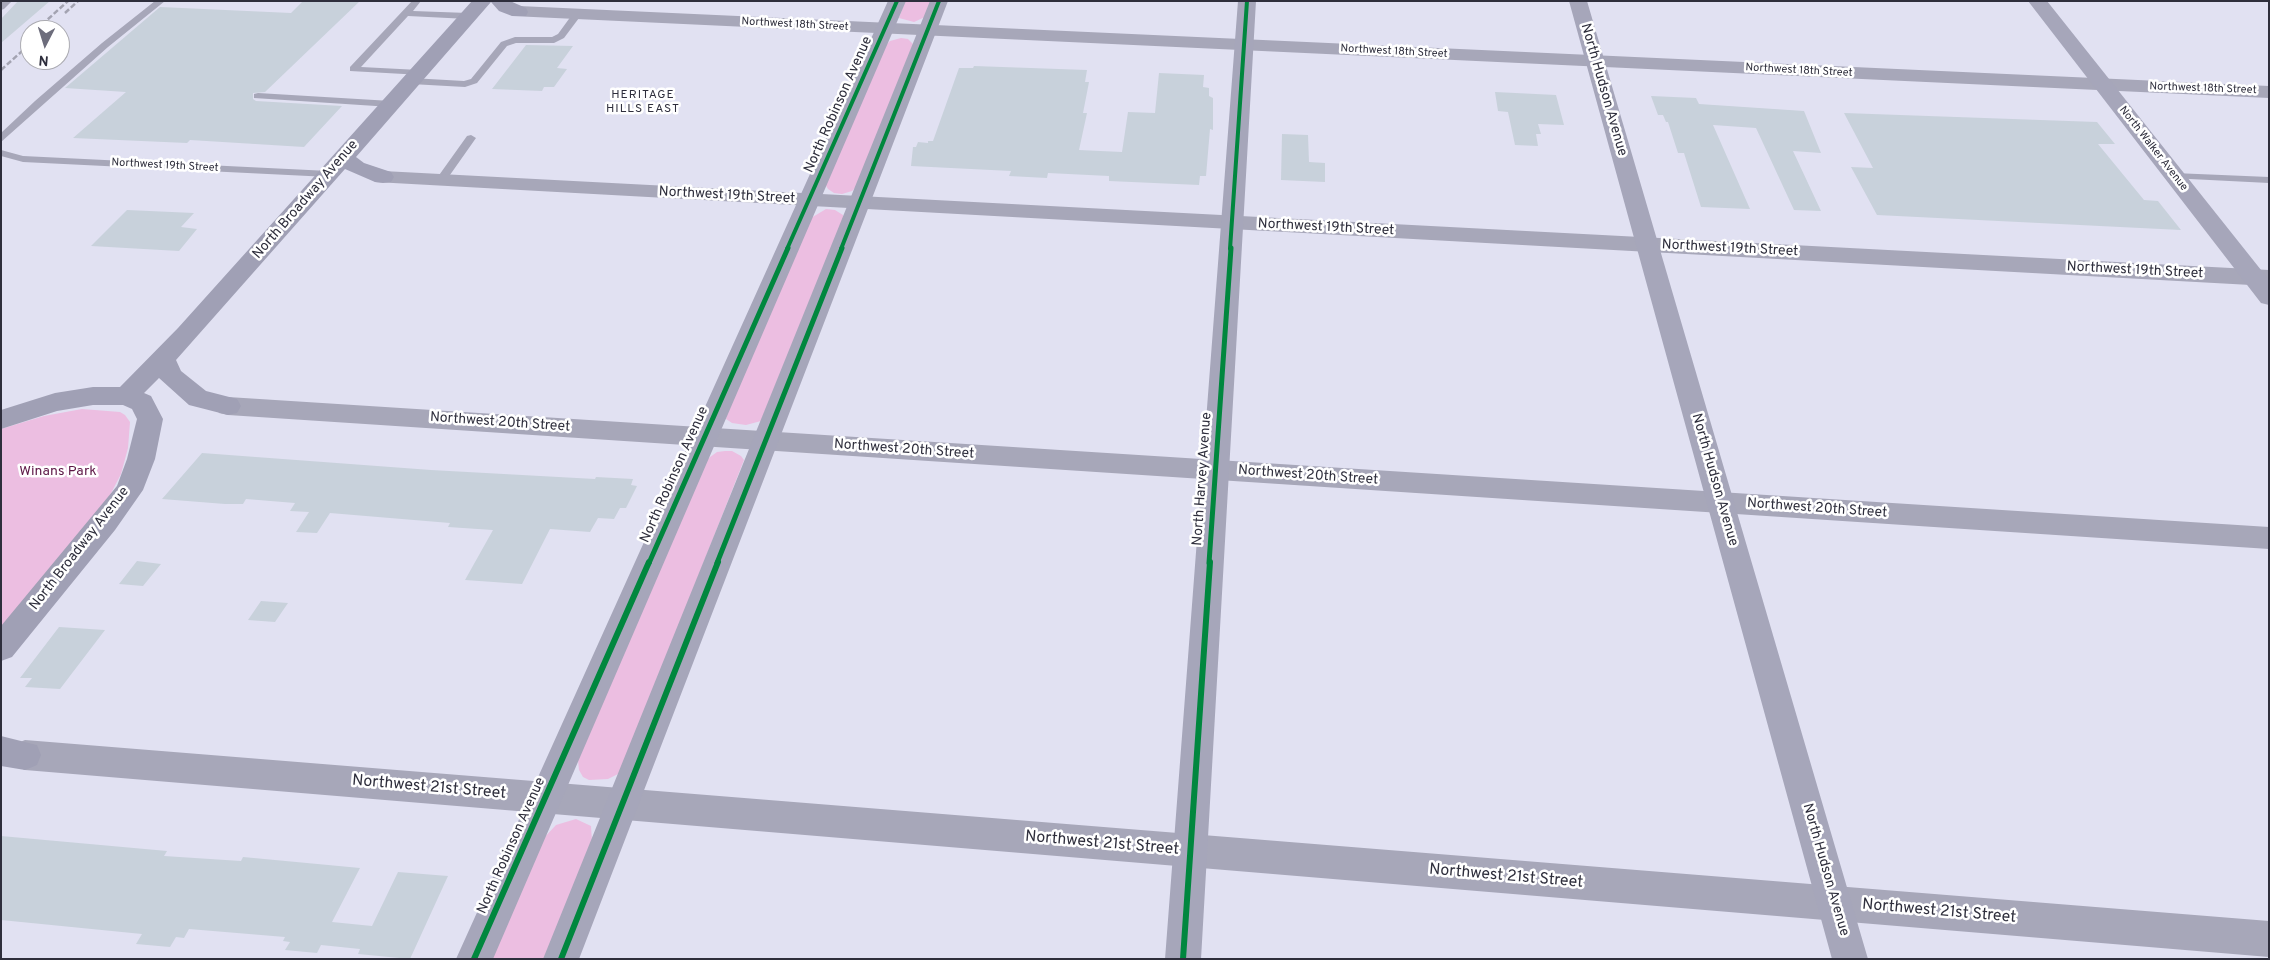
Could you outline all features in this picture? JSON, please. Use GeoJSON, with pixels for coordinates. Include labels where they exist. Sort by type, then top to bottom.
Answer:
{"type":"FeatureCollection","features":[{"type":"Feature","properties":{"kind":"main road","name":"North Broadway Avenue"},"geometry":{"type":"LineString","coordinates":[[1,648],[129,490],[141,459],[150,419],[142,403],[126,396],[163,358],[337,166],[482,1]]}},
{"type":"Feature","properties":{"kind":"main road"},"geometry":{"type":"LineString","coordinates":[[499,1],[506,7],[519,12]]}},
{"type":"Feature","properties":{"kind":"main road"},"geometry":{"type":"LineString","coordinates":[[337,166],[356,168],[383,177]]}},
{"type":"Feature","properties":{"kind":"main road"},"geometry":{"type":"LineString","coordinates":[[163,358],[171,376],[189,392],[198,398],[228,406]]}},
{"type":"Feature","properties":{"kind":"main road"},"geometry":{"type":"LineString","coordinates":[[1,420],[56,402],[93,396],[126,396]]}},
{"type":"Feature","properties":{"kind":"street","name":"North Robinson Avenue"},"geometry":{"type":"LineString","coordinates":[[474,959],[897,1]]}},
{"type":"Feature","properties":{"kind":"street"},"geometry":{"type":"LineString","coordinates":[[561,959],[940,1]]}},
{"type":"Feature","properties":{"kind":"street","name":"North Harvey Avenue"},"geometry":{"type":"LineString","coordinates":[[1183,959],[1247,1]]}},
{"type":"Feature","properties":{"kind":"street","name":"North Hudson Avenue"},"geometry":{"type":"LineString","coordinates":[[1578,1],[1850,959]]}},
{"type":"Feature","properties":{"kind":"street","name":"North Walker Avenue"},"geometry":{"type":"LineString","coordinates":[[2038,1],[2174,176],[2261,277],[2269,297]]}},
{"type":"Feature","properties":{"kind":"street","name":"Northwest 18th Street"},"geometry":{"type":"LineString","coordinates":[[519,12],[2269,92]]}},
{"type":"Feature","properties":{"kind":"street","name":"Northwest 19th Street"},"geometry":{"type":"LineString","coordinates":[[383,177],[2261,277]]}},
{"type":"Feature","properties":{"kind":"street","name":"Northwest 20th Street"},"geometry":{"type":"LineString","coordinates":[[228,406],[2269,538]]}},
{"type":"Feature","properties":{"kind":"street","name":"Northwest 21st Street"},"geometry":{"type":"LineString","coordinates":[[13,753],[2269,940]]}},
{"type":"Feature","properties":{"kind":"lane"},"geometry":{"type":"LineString","coordinates":[[1,7],[8,1]]}},
{"type":"Feature","properties":{"kind":"lane"},"geometry":{"type":"LineString","coordinates":[[1,140],[86,62],[161,1]]}},
{"type":"Feature","properties":{"kind":"lane"},"geometry":{"type":"LineString","coordinates":[[417,1],[353,69],[465,84],[474,80],[504,44],[515,40],[554,40],[561,36],[576,14]]}},
{"type":"Feature","properties":{"kind":"lane"},"geometry":{"type":"LineString","coordinates":[[406,13],[468,16]]}},
{"type":"Feature","properties":{"kind":"lane"},"geometry":{"type":"LineString","coordinates":[[258,96],[391,104]]}},
{"type":"Feature","properties":{"kind":"lane"},"geometry":{"type":"LineString","coordinates":[[441,180],[471,138]]}},
{"type":"Feature","properties":{"kind":"lane","name":"Northwest 19th Street"},"geometry":{"type":"LineString","coordinates":[[1,154],[23,159],[337,166]]}},
{"type":"Feature","properties":{"kind":"lane"},"geometry":{"type":"LineString","coordinates":[[2174,176],[2269,180]]}},
{"type":"Feature","properties":{"kind":"green space"},"geometry":{"type":"Polygon","coordinates":[[[905,1],[932,1],[925,17],[914,22],[899,18],[905,1]]]}},
{"type":"Feature","properties":{"kind":"green space"},"geometry":{"type":"Polygon","coordinates":[[[901,38],[908,39],[913,44],[857,186],[852,191],[842,194],[834,193],[825,184],[886,45],[890,41],[901,38]]]}},
{"type":"Feature","properties":{"kind":"green space"},"geometry":{"type":"Polygon","coordinates":[[[826,209],[835,210],[843,215],[843,219],[761,421],[746,425],[732,423],[726,419],[727,413],[811,218],[826,209]]]}},
{"type":"Feature","properties":{"kind":"green space","name":"Winans Park"},"geometry":{"type":"Polygon","coordinates":[[[82,409],[120,412],[130,422],[128,448],[121,474],[107,501],[1,631],[1,429],[44,416],[82,409]]]}},
{"type":"Feature","properties":{"kind":"green space"},"geometry":{"type":"Polygon","coordinates":[[[732,451],[744,460],[624,765],[618,774],[608,779],[589,780],[583,777],[579,770],[578,760],[706,460],[717,452],[732,451]]]}},
{"type":"Feature","properties":{"kind":"green space"},"geometry":{"type":"Polygon","coordinates":[[[576,819],[591,826],[592,841],[545,959],[491,959],[542,840],[556,825],[576,819]]]}},
{"type":"Feature","properties":{"kind":"building"},"geometry":{"type":"Polygon","coordinates":[[[18,1],[50,1],[28,20],[20,20],[20,27],[1,43],[1,19],[18,1]]]}},
{"type":"Feature","properties":{"kind":"building"},"geometry":{"type":"Polygon","coordinates":[[[303,1],[360,1],[265,92],[253,93],[253,99],[256,101],[342,106],[304,147],[190,140],[187,143],[73,138],[126,92],[65,88],[160,7],[291,13],[303,1]]]}},
{"type":"Feature","properties":{"kind":"building"},"geometry":{"type":"Polygon","coordinates":[[[526,45],[573,46],[557,68],[567,69],[554,87],[544,87],[542,91],[492,89],[526,45]]]}},
{"type":"Feature","properties":{"kind":"building"},"geometry":{"type":"Polygon","coordinates":[[[974,66],[1087,70],[1085,82],[1089,82],[1083,113],[1087,113],[1079,150],[1122,152],[1128,112],[1155,113],[1159,73],[1204,75],[1203,87],[1209,88],[1209,96],[1213,98],[1213,130],[1210,129],[1206,176],[1200,176],[1199,185],[1109,181],[1109,176],[1048,173],[1047,178],[1009,176],[1011,171],[911,166],[913,147],[916,147],[918,142],[928,143],[928,141],[933,141],[959,68],[973,68],[974,66]]]}},
{"type":"Feature","properties":{"kind":"building"},"geometry":{"type":"Polygon","coordinates":[[[1495,92],[1556,95],[1564,125],[1538,124],[1541,134],[1536,134],[1538,146],[1515,145],[1508,112],[1498,111],[1495,92]]]}},
{"type":"Feature","properties":{"kind":"building"},"geometry":{"type":"Polygon","coordinates":[[[1651,96],[1696,98],[1699,104],[1804,111],[1821,153],[1793,151],[1821,211],[1794,210],[1756,128],[1713,125],[1750,209],[1701,207],[1684,153],[1678,153],[1668,122],[1666,122],[1663,115],[1658,115],[1651,96]]]}},
{"type":"Feature","properties":{"kind":"building"},"geometry":{"type":"Polygon","coordinates":[[[1844,113],[2097,122],[2115,144],[2098,144],[2144,200],[2158,201],[2181,230],[1877,215],[1851,167],[1873,168],[1844,113]]]}},
{"type":"Feature","properties":{"kind":"building"},"geometry":{"type":"Polygon","coordinates":[[[1282,134],[1308,135],[1309,162],[1325,163],[1325,182],[1281,180],[1282,134]]]}},
{"type":"Feature","properties":{"kind":"building"},"geometry":{"type":"Polygon","coordinates":[[[127,210],[194,213],[181,227],[197,229],[179,251],[91,246],[127,210]]]}},
{"type":"Feature","properties":{"kind":"building"},"geometry":{"type":"Polygon","coordinates":[[[202,453],[431,470],[595,479],[596,477],[633,479],[631,485],[637,486],[626,508],[620,508],[614,519],[598,518],[590,532],[550,529],[522,584],[465,580],[493,530],[448,527],[450,523],[330,513],[317,533],[296,532],[309,512],[290,511],[295,503],[246,499],[243,504],[225,504],[162,499],[202,453]]]}},
{"type":"Feature","properties":{"kind":"building"},"geometry":{"type":"Polygon","coordinates":[[[137,561],[161,564],[143,586],[119,584],[137,561]]]}},
{"type":"Feature","properties":{"kind":"building"},"geometry":{"type":"Polygon","coordinates":[[[261,601],[288,603],[275,622],[248,620],[261,601]]]}},
{"type":"Feature","properties":{"kind":"building"},"geometry":{"type":"Polygon","coordinates":[[[59,627],[105,630],[60,689],[25,687],[32,678],[20,678],[59,627]]]}},
{"type":"Feature","properties":{"kind":"building"},"geometry":{"type":"Polygon","coordinates":[[[1,836],[167,851],[164,856],[241,861],[243,857],[360,868],[332,922],[372,926],[398,872],[448,876],[410,959],[358,954],[360,949],[321,945],[317,953],[285,950],[290,942],[283,941],[285,937],[189,929],[184,938],[176,937],[170,947],[136,944],[142,934],[1,920],[1,836]]]}},
{"type":"Feature","properties":{"kind":"railway"},"geometry":{"type":"LineString","coordinates":[[47,20],[68,1]]}},
{"type":"Feature","properties":{"kind":"railway"},"geometry":{"type":"LineString","coordinates":[[65,13],[78,1]]}},
{"type":"Feature","properties":{"kind":"railway"},"geometry":{"type":"LineString","coordinates":[[1,70],[20,53]]}},
{"type":"Feature","properties":{"kind":"cycle path"},"geometry":{"type":"LineString","coordinates":[[474,959],[897,1]]}},
{"type":"Feature","properties":{"kind":"cycle path"},"geometry":{"type":"LineString","coordinates":[[561,959],[939,1]]}},
{"type":"Feature","properties":{"kind":"cycle path"},"geometry":{"type":"LineString","coordinates":[[1183,959],[1247,1]]}},
{"type":"Feature","properties":{"kind":"district","name":"HERITAGE HILLS EAST"},"geometry":{"type":"Point","coordinates":[643,103]}}]}
